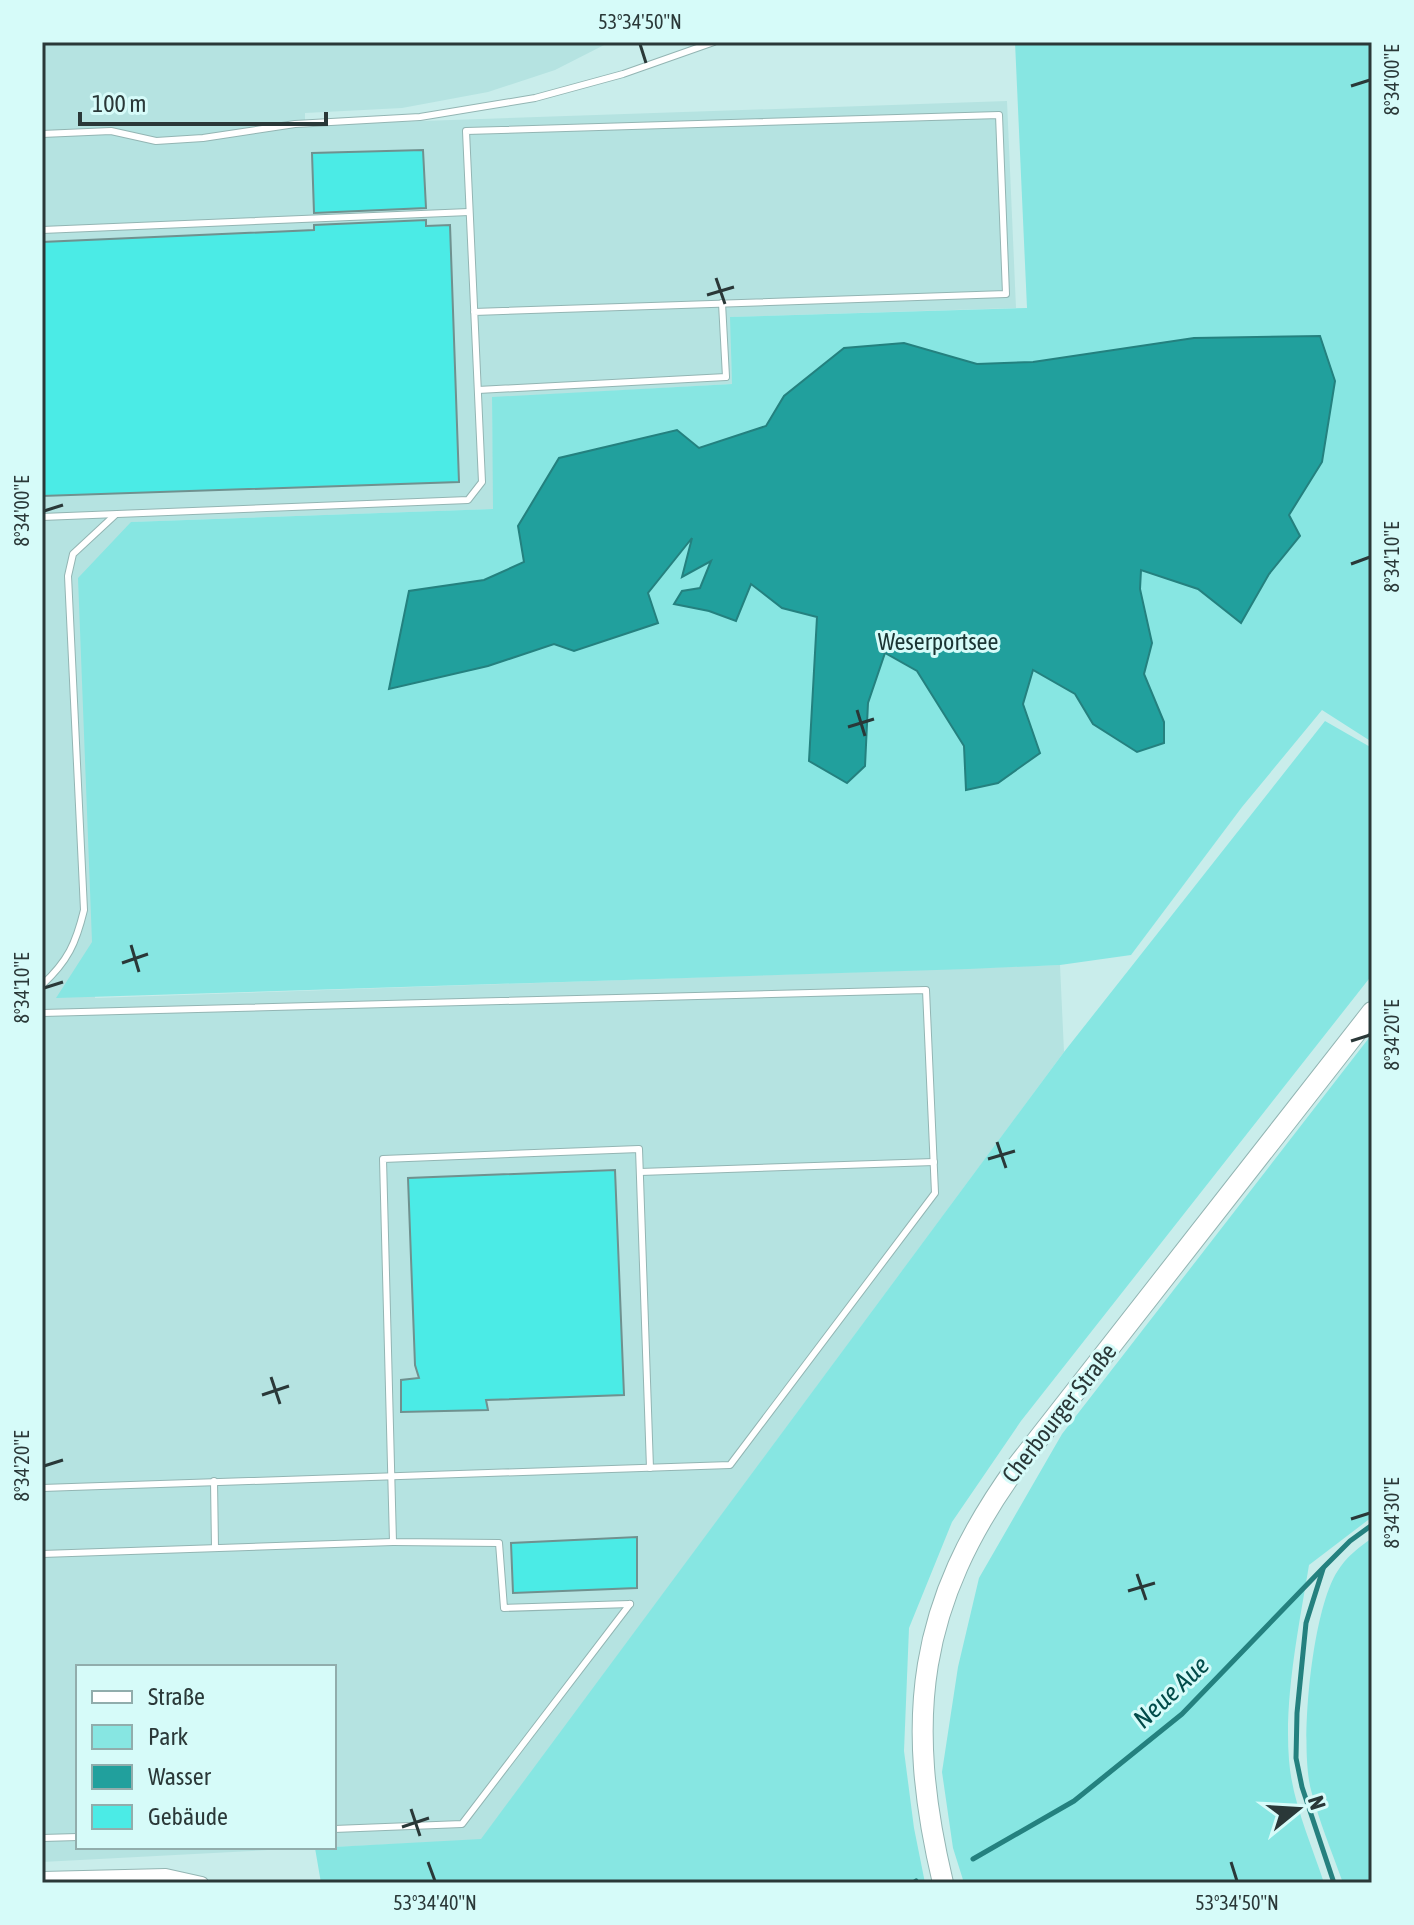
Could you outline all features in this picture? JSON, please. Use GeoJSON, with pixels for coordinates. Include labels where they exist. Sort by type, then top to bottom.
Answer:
{"type":"FeatureCollection","features":[{"type":"Feature","properties":{"kind":"main road","name":"Cherbourger Straße"},"geometry":{"type":"LineString","coordinates":[[943,1883],[927,1812],[923,1705],[934,1628],[959,1560],[992,1499],[1372,1012]]}},
{"type":"Feature","properties":{"kind":"street"},"geometry":{"type":"LineString","coordinates":[[42,1878],[166,1875],[202,1883]]}},
{"type":"Feature","properties":{"kind":"lane"},"geometry":{"type":"LineString","coordinates":[[42,134],[111,131],[156,141],[203,138],[295,124],[420,117],[535,98],[623,74],[714,42]]}},
{"type":"Feature","properties":{"kind":"lane"},"geometry":{"type":"LineString","coordinates":[[42,517],[468,500],[482,482],[469,212],[466,131],[999,115],[1006,294],[474,312]]}},
{"type":"Feature","properties":{"kind":"lane"},"geometry":{"type":"LineString","coordinates":[[42,230],[469,212]]}},
{"type":"Feature","properties":{"kind":"lane"},"geometry":{"type":"LineString","coordinates":[[478,390],[726,377],[722,303]]}},
{"type":"Feature","properties":{"kind":"lane"},"geometry":{"type":"LineString","coordinates":[[42,985],[65,962],[84,910],[68,576],[73,554],[115,515]]}},
{"type":"Feature","properties":{"kind":"lane"},"geometry":{"type":"LineString","coordinates":[[42,1013],[926,990],[935,1193],[730,1465],[42,1488]]}},
{"type":"Feature","properties":{"kind":"lane"},"geometry":{"type":"LineString","coordinates":[[393,1542],[383,1159],[639,1149],[650,1468]]}},
{"type":"Feature","properties":{"kind":"lane"},"geometry":{"type":"LineString","coordinates":[[640,1172],[934,1162]]}},
{"type":"Feature","properties":{"kind":"lane"},"geometry":{"type":"LineString","coordinates":[[214,1481],[215,1548]]}},
{"type":"Feature","properties":{"kind":"lane"},"geometry":{"type":"LineString","coordinates":[[42,1554],[393,1542],[499,1543],[504,1608],[630,1604],[462,1824],[336,1829]]}},
{"type":"Feature","properties":{"kind":"lane"},"geometry":{"type":"LineString","coordinates":[[42,1838],[76,1837]]}},
{"type":"Feature","properties":{"kind":"shaded area"},"geometry":{"type":"Polygon","coordinates":[[[42,42],[610,42],[555,70],[488,92],[402,108],[305,113],[305,125],[1007,101],[1016,308],[731,317],[732,384],[492,398],[494,509],[131,522],[95,998],[1060,965],[1064,1052],[481,1840],[336,1847],[336,1665],[76,1665],[76,1849],[289,1849],[42,1862],[42,42]]]}},
{"type":"Feature","properties":{"kind":"green space","name":"Weserportsee"},"geometry":{"type":"Polygon","coordinates":[[[1015,42],[1372,42],[1372,742],[1322,710],[1242,807],[1131,955],[1060,965],[968,969],[56,998],[92,942],[78,578],[131,522],[493,509],[492,397],[732,384],[730,317],[1027,308],[1015,42]]]}},
{"type":"Feature","properties":{"kind":"green space"},"geometry":{"type":"Polygon","coordinates":[[[1325,721],[1372,748],[1372,975],[1021,1421],[952,1522],[909,1628],[904,1751],[925,1883],[321,1883],[315,1849],[481,1839],[1064,1052],[1325,721]]]}},
{"type":"Feature","properties":{"kind":"green space"},"geometry":{"type":"Polygon","coordinates":[[[1372,1034],[1372,1517],[1309,1565],[1293,1662],[1289,1712],[1289,1760],[1294,1791],[1324,1883],[964,1883],[953,1848],[942,1772],[958,1667],[979,1578],[1062,1434],[1372,1034]]]}},
{"type":"Feature","properties":{"kind":"green space"},"geometry":{"type":"Polygon","coordinates":[[[1372,1538],[1372,1883],[1343,1883],[1311,1790],[1306,1742],[1307,1712],[1315,1646],[1328,1591],[1344,1562],[1372,1538]]]}},
{"type":"Feature","properties":{"kind":"water","name":"Weserportsee"},"geometry":{"type":"Polygon","coordinates":[[[1320,336],[1335,381],[1322,462],[1289,515],[1300,536],[1269,574],[1241,623],[1198,589],[1141,570],[1140,589],[1152,643],[1144,674],[1164,722],[1164,743],[1137,752],[1093,724],[1075,694],[1033,670],[1023,704],[1040,753],[998,783],[966,790],[964,746],[917,671],[885,653],[868,703],[865,766],[847,783],[809,761],[817,617],[782,608],[751,584],[736,621],[709,611],[674,604],[682,591],[700,588],[711,561],[682,577],[692,538],[648,593],[658,623],[574,651],[554,644],[488,666],[389,689],[409,591],[484,580],[524,562],[518,526],[559,458],[677,430],[699,448],[766,426],[784,396],[844,348],[904,343],[977,364],[1033,362],[1194,338],[1320,336]]]}},
{"type":"Feature","properties":{"kind":"building"},"geometry":{"type":"Polygon","coordinates":[[[423,150],[426,208],[314,213],[312,153],[423,150]]]}},
{"type":"Feature","properties":{"kind":"building"},"geometry":{"type":"Polygon","coordinates":[[[426,220],[426,226],[450,225],[459,482],[42,496],[42,242],[314,230],[314,225],[426,220]]]}},
{"type":"Feature","properties":{"kind":"building"},"geometry":{"type":"Polygon","coordinates":[[[615,1170],[624,1395],[486,1400],[488,1410],[401,1412],[401,1380],[419,1378],[415,1365],[408,1178],[615,1170]]]}},
{"type":"Feature","properties":{"kind":"building"},"geometry":{"type":"Polygon","coordinates":[[[637,1537],[637,1588],[513,1593],[511,1543],[637,1537]]]}},
{"type":"Feature","properties":{"kind":"waterway","name":"Neue Aue"},"geometry":{"type":"LineString","coordinates":[[973,1859],[1074,1801],[1182,1714],[1350,1541],[1372,1525]]}},
{"type":"Feature","properties":{"kind":"waterway"},"geometry":{"type":"LineString","coordinates":[[1323,1569],[1306,1623],[1296,1758],[1302,1787],[1334,1883]]}}]}
